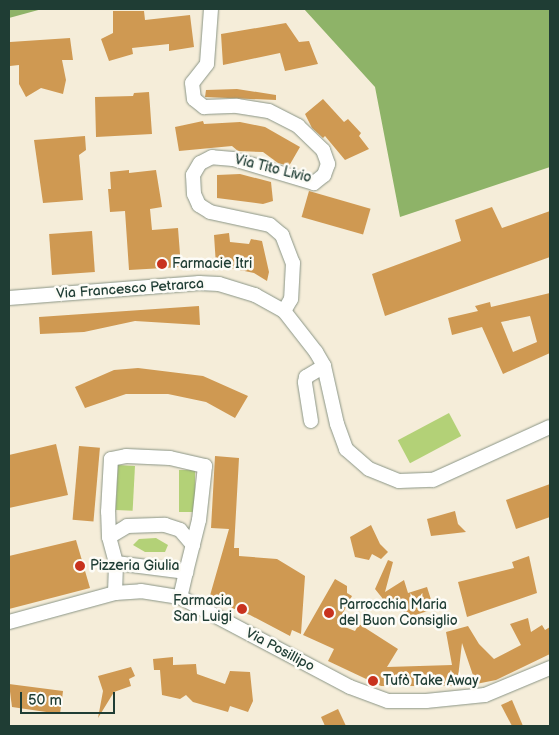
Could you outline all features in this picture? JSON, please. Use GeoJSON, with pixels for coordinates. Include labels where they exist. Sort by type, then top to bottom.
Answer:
{"type":"FeatureCollection","features":[{"type":"Feature","properties":{"kind":"street","name":"Via Tito Livio"},"geometry":{"type":"LineString","coordinates":[[211,9],[207,64],[192,84],[194,99],[204,108],[236,106],[269,111],[298,126],[323,150],[328,164],[324,175],[314,183],[233,159],[212,157],[200,162],[193,174],[194,194],[204,208],[270,225],[282,235],[293,263],[292,299],[284,312]]}},
{"type":"Feature","properties":{"kind":"street","name":"Via Francesco Petrarca"},"geometry":{"type":"LineString","coordinates":[[9,298],[199,283],[240,289],[284,312],[297,324],[324,366],[337,424],[346,448],[357,461],[386,478],[414,483],[433,480],[550,427]]}},
{"type":"Feature","properties":{"kind":"street"},"geometry":{"type":"LineString","coordinates":[[311,421],[305,382],[306,377],[324,366]]}},
{"type":"Feature","properties":{"kind":"street"},"geometry":{"type":"LineString","coordinates":[[115,593],[116,563],[109,537],[111,459],[126,456],[170,458],[205,466],[193,545],[180,598]]}},
{"type":"Feature","properties":{"kind":"street"},"geometry":{"type":"LineString","coordinates":[[109,537],[127,526],[165,525],[180,530],[193,545]]}},
{"type":"Feature","properties":{"kind":"street"},"geometry":{"type":"LineString","coordinates":[[116,563],[186,572]]}},
{"type":"Feature","properties":{"kind":"street","name":"Via Posillipo"},"geometry":{"type":"LineString","coordinates":[[9,622],[115,593],[141,591],[180,598],[350,687],[388,701],[426,701],[486,695],[550,668]]}},
{"type":"Feature","properties":{"kind":"green space"},"geometry":{"type":"Polygon","coordinates":[[[9,9],[42,9],[9,18],[9,9]]]}},
{"type":"Feature","properties":{"kind":"green space"},"geometry":{"type":"Polygon","coordinates":[[[304,9],[550,9],[550,167],[400,217],[375,87],[304,9]]]}},
{"type":"Feature","properties":{"kind":"green space"},"geometry":{"type":"Polygon","coordinates":[[[449,413],[461,436],[410,463],[398,440],[449,413]]]}},
{"type":"Feature","properties":{"kind":"green space"},"geometry":{"type":"Polygon","coordinates":[[[118,465],[135,466],[133,511],[116,510],[118,465]]]}},
{"type":"Feature","properties":{"kind":"green space"},"geometry":{"type":"Polygon","coordinates":[[[179,470],[195,470],[195,512],[179,512],[179,470]]]}},
{"type":"Feature","properties":{"kind":"green space"},"geometry":{"type":"Polygon","coordinates":[[[156,538],[168,545],[165,552],[145,552],[133,545],[139,539],[156,538]]]}},
{"type":"Feature","properties":{"kind":"building"},"geometry":{"type":"Polygon","coordinates":[[[113,11],[144,11],[145,20],[190,15],[194,47],[169,51],[169,44],[132,48],[133,54],[109,61],[101,39],[113,33],[113,11]]]}},
{"type":"Feature","properties":{"kind":"building"},"geometry":{"type":"Polygon","coordinates":[[[286,23],[299,42],[309,41],[318,64],[285,71],[280,53],[223,65],[221,34],[286,23]]]}},
{"type":"Feature","properties":{"kind":"building"},"geometry":{"type":"Polygon","coordinates":[[[70,38],[73,60],[62,60],[66,80],[63,94],[41,88],[26,97],[19,84],[19,65],[10,66],[10,42],[70,38]]]}},
{"type":"Feature","properties":{"kind":"building"},"geometry":{"type":"Polygon","coordinates":[[[237,89],[276,95],[276,100],[205,97],[206,90],[237,89]]]}},
{"type":"Feature","properties":{"kind":"building"},"geometry":{"type":"Polygon","coordinates":[[[149,92],[152,134],[96,137],[95,97],[133,96],[134,93],[149,92]]]}},
{"type":"Feature","properties":{"kind":"building"},"geometry":{"type":"Polygon","coordinates":[[[323,99],[344,122],[348,119],[361,133],[359,136],[369,149],[345,160],[325,136],[323,138],[312,128],[305,114],[323,99]]]}},
{"type":"Feature","properties":{"kind":"building"},"geometry":{"type":"Polygon","coordinates":[[[203,121],[204,124],[240,122],[265,127],[300,147],[289,166],[278,163],[263,152],[238,151],[232,146],[179,151],[175,127],[203,121]]]}},
{"type":"Feature","properties":{"kind":"building"},"geometry":{"type":"Polygon","coordinates":[[[85,136],[86,150],[79,155],[83,200],[43,203],[34,140],[85,136]]]}},
{"type":"Feature","properties":{"kind":"building"},"geometry":{"type":"Polygon","coordinates":[[[129,170],[129,173],[156,170],[162,207],[150,209],[152,230],[178,228],[181,267],[129,270],[125,211],[110,212],[108,189],[111,189],[110,172],[129,170]]]}},
{"type":"Feature","properties":{"kind":"building"},"geometry":{"type":"Polygon","coordinates":[[[240,174],[271,182],[273,201],[263,204],[217,198],[217,175],[240,174]]]}},
{"type":"Feature","properties":{"kind":"building"},"geometry":{"type":"Polygon","coordinates":[[[309,191],[371,209],[363,235],[302,217],[309,191]]]}},
{"type":"Feature","properties":{"kind":"building"},"geometry":{"type":"Polygon","coordinates":[[[492,207],[502,228],[550,211],[550,257],[385,316],[372,274],[461,241],[455,220],[492,207]]]}},
{"type":"Feature","properties":{"kind":"building"},"geometry":{"type":"Polygon","coordinates":[[[92,231],[95,272],[52,275],[49,234],[92,231]]]}},
{"type":"Feature","properties":{"kind":"building"},"geometry":{"type":"Polygon","coordinates":[[[229,233],[230,242],[249,244],[251,239],[262,241],[269,272],[267,281],[254,273],[216,265],[214,235],[229,233]]]}},
{"type":"Feature","properties":{"kind":"building"},"geometry":{"type":"Polygon","coordinates":[[[550,293],[550,353],[503,374],[482,327],[452,335],[448,318],[478,311],[475,306],[490,302],[491,307],[550,293]],[[530,316],[501,322],[513,352],[537,342],[530,316]]]}},
{"type":"Feature","properties":{"kind":"building"},"geometry":{"type":"Polygon","coordinates":[[[199,306],[200,325],[135,321],[84,332],[40,334],[39,317],[199,306]]]}},
{"type":"Feature","properties":{"kind":"building"},"geometry":{"type":"Polygon","coordinates":[[[138,368],[203,376],[248,396],[235,418],[206,402],[168,394],[126,394],[85,408],[75,387],[114,370],[138,368]]]}},
{"type":"Feature","properties":{"kind":"building"},"geometry":{"type":"Polygon","coordinates":[[[56,444],[68,495],[9,508],[9,455],[56,444]]]}},
{"type":"Feature","properties":{"kind":"building"},"geometry":{"type":"Polygon","coordinates":[[[79,446],[100,448],[93,522],[73,520],[79,446]]]}},
{"type":"Feature","properties":{"kind":"building"},"geometry":{"type":"Polygon","coordinates":[[[215,456],[239,458],[234,548],[239,548],[239,556],[277,559],[305,576],[301,634],[292,630],[290,636],[250,615],[209,599],[229,529],[211,528],[215,456]]]}},
{"type":"Feature","properties":{"kind":"building"},"geometry":{"type":"Polygon","coordinates":[[[550,484],[550,517],[516,529],[506,500],[550,484]]]}},
{"type":"Feature","properties":{"kind":"building"},"geometry":{"type":"Polygon","coordinates":[[[455,511],[458,524],[466,532],[431,536],[427,519],[455,511]]]}},
{"type":"Feature","properties":{"kind":"building"},"geometry":{"type":"Polygon","coordinates":[[[371,525],[380,544],[388,552],[381,559],[372,554],[369,560],[355,557],[350,537],[371,525]]]}},
{"type":"Feature","properties":{"kind":"building"},"geometry":{"type":"Polygon","coordinates":[[[76,540],[90,588],[9,609],[9,556],[76,540]]]}},
{"type":"Feature","properties":{"kind":"building"},"geometry":{"type":"Polygon","coordinates":[[[529,556],[537,593],[467,617],[458,582],[514,568],[512,562],[529,556]]]}},
{"type":"Feature","properties":{"kind":"building"},"geometry":{"type":"Polygon","coordinates":[[[388,560],[393,562],[385,592],[404,580],[408,593],[427,587],[434,609],[406,618],[402,606],[387,604],[375,589],[388,560]]]}},
{"type":"Feature","properties":{"kind":"building"},"geometry":{"type":"Polygon","coordinates":[[[335,579],[347,586],[347,593],[352,596],[337,624],[355,631],[359,624],[398,649],[387,667],[452,665],[446,632],[468,626],[479,644],[494,659],[521,645],[510,624],[528,618],[531,632],[542,625],[545,630],[550,627],[550,654],[496,680],[476,684],[462,643],[457,686],[381,686],[328,661],[334,649],[303,635],[335,579]]]}},
{"type":"Feature","properties":{"kind":"building"},"geometry":{"type":"Polygon","coordinates":[[[173,657],[173,665],[196,664],[197,674],[225,684],[230,671],[250,672],[253,701],[248,712],[230,706],[228,712],[193,702],[186,695],[180,699],[162,695],[160,670],[154,670],[153,659],[173,657]]]}},
{"type":"Feature","properties":{"kind":"building"},"geometry":{"type":"Polygon","coordinates":[[[131,667],[135,676],[129,679],[131,686],[114,692],[98,718],[103,691],[98,676],[131,667]]]}},
{"type":"Feature","properties":{"kind":"building"},"geometry":{"type":"Polygon","coordinates":[[[9,684],[63,691],[60,714],[12,707],[9,684]]]}},
{"type":"Feature","properties":{"kind":"building"},"geometry":{"type":"Polygon","coordinates":[[[512,700],[523,726],[512,726],[501,705],[512,700]]]}},
{"type":"Feature","properties":{"kind":"building"},"geometry":{"type":"Polygon","coordinates":[[[338,709],[346,726],[325,726],[321,717],[338,709]]]}},
{"type":"Feature","properties":{"kind":"place","name":"Farmacie Itri"},"geometry":{"type":"Point","coordinates":[162,264]}},
{"type":"Feature","properties":{"kind":"place","name":"Pizzeria Giulia"},"geometry":{"type":"Point","coordinates":[80,566]}},
{"type":"Feature","properties":{"kind":"place","name":"Farmacia San Luigi"},"geometry":{"type":"Point","coordinates":[242,609]}},
{"type":"Feature","properties":{"kind":"place","name":"Parrocchia Maria del Buon Consiglio"},"geometry":{"type":"Point","coordinates":[329,613]}},
{"type":"Feature","properties":{"kind":"place","name":"Tufò Take Away"},"geometry":{"type":"Point","coordinates":[373,681]}}]}
